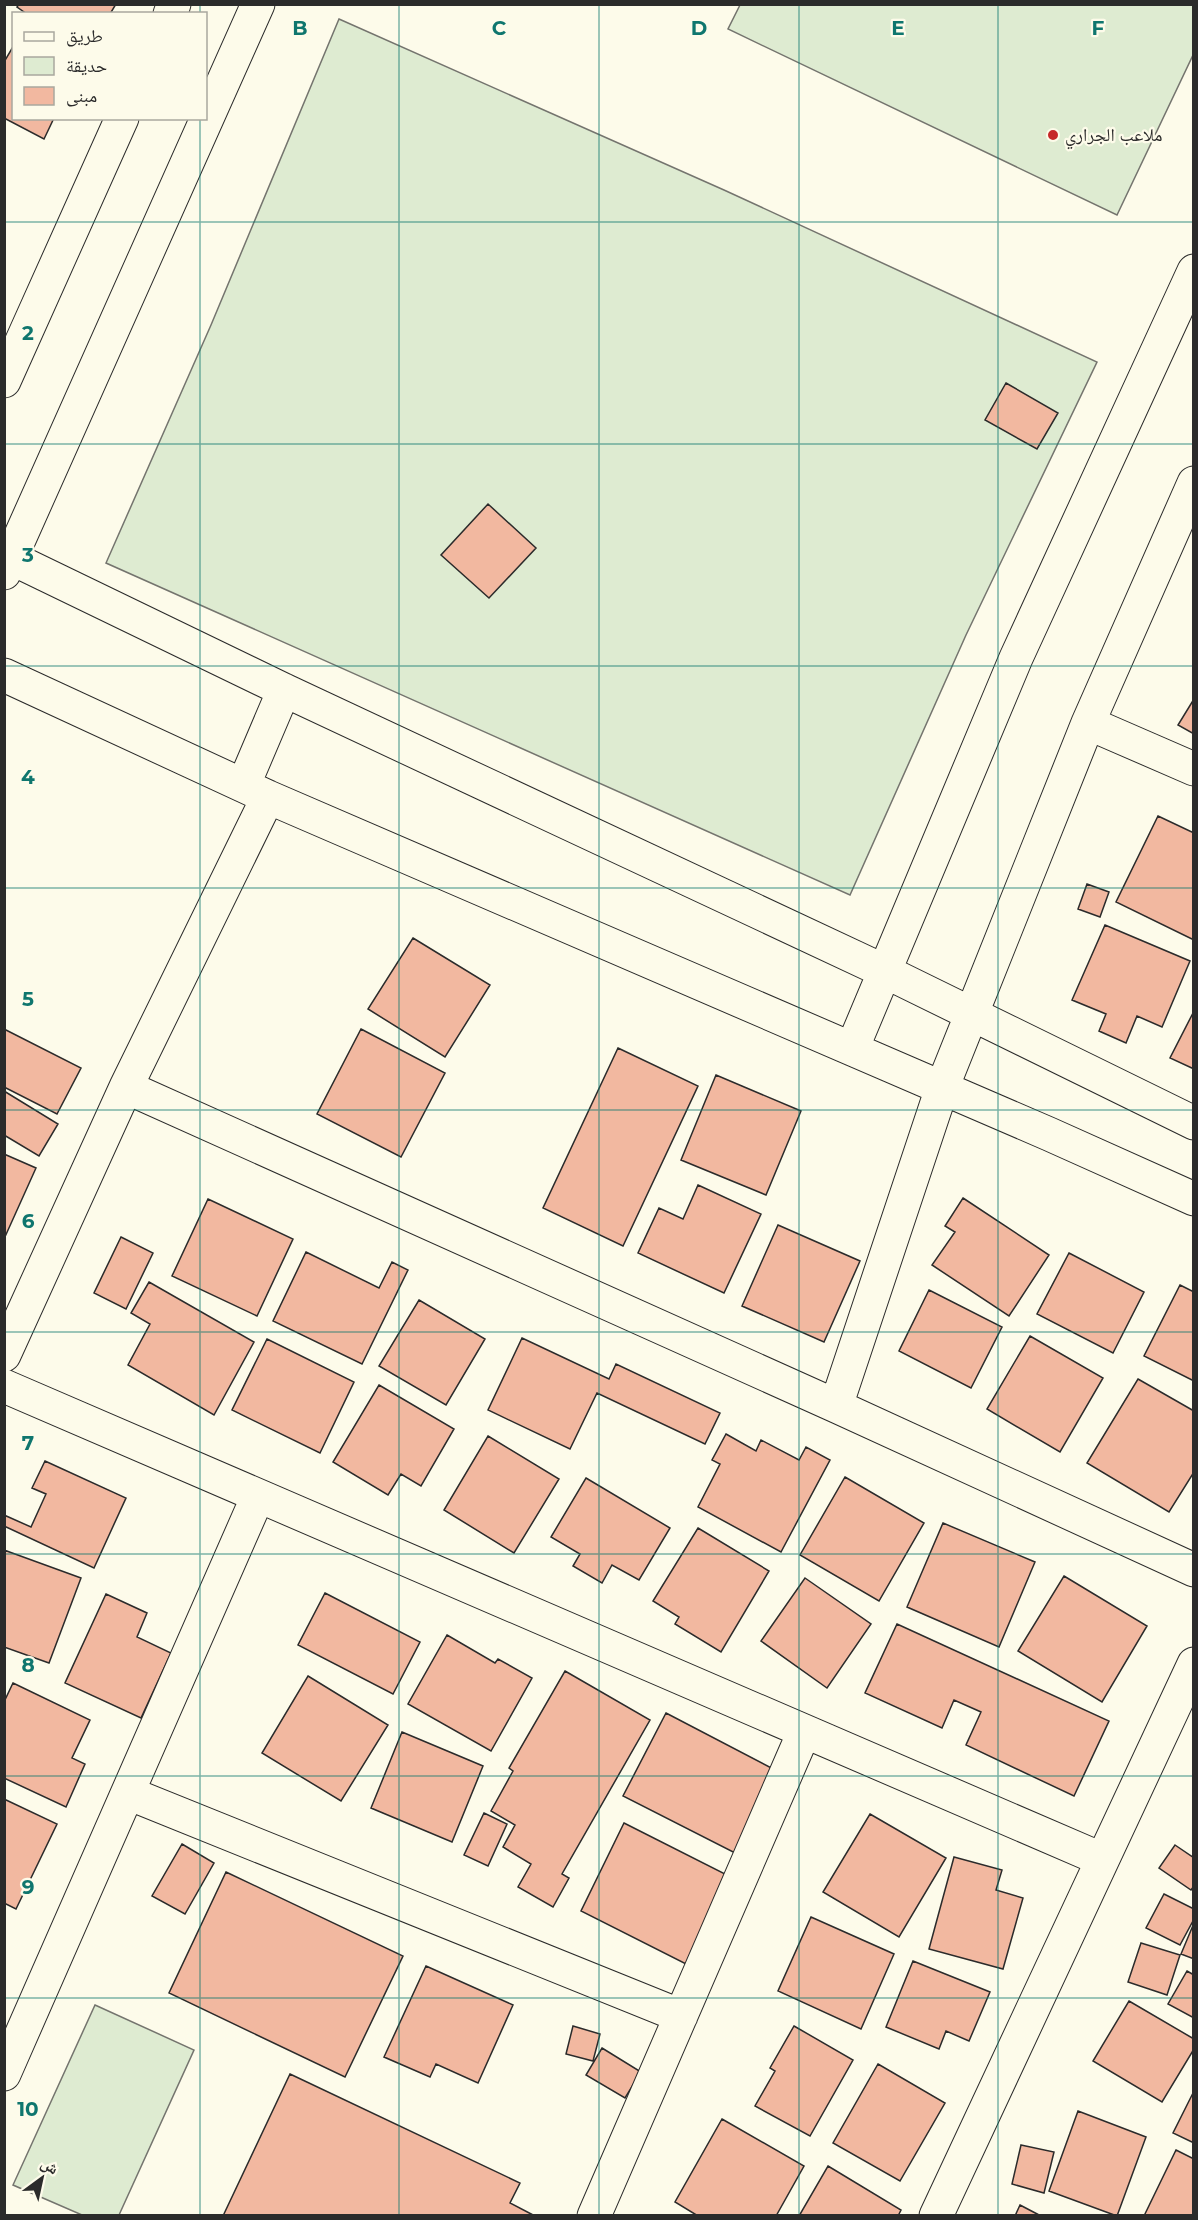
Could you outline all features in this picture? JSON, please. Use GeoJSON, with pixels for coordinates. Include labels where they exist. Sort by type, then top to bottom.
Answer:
{"type":"FeatureCollection","features":[{"type":"Feature","properties":{"kind":"street"},"geometry":{"type":"LineString","coordinates":[[207,118],[258,4]]}},
{"type":"Feature","properties":{"kind":"street"},"geometry":{"type":"LineString","coordinates":[[4,381],[121,120]]}},
{"type":"Feature","properties":{"kind":"street"},"geometry":{"type":"LineString","coordinates":[[206,120],[8,565],[284,690],[884,971],[1194,1123]]}},
{"type":"Feature","properties":{"kind":"street"},"geometry":{"type":"LineString","coordinates":[[852,1049],[1016,658],[1194,271]]}},
{"type":"Feature","properties":{"kind":"street"},"geometry":{"type":"LineString","coordinates":[[836,1406],[942,1088],[1088,723],[1194,483]]}},
{"type":"Feature","properties":{"kind":"street"},"geometry":{"type":"LineString","coordinates":[[4,675],[256,790],[1194,1199]]}},
{"type":"Feature","properties":{"kind":"street"},"geometry":{"type":"LineString","coordinates":[[4,1355],[126,1087],[256,790],[284,690]]}},
{"type":"Feature","properties":{"kind":"street"},"geometry":{"type":"LineString","coordinates":[[1088,723],[1194,769]]}},
{"type":"Feature","properties":{"kind":"street"},"geometry":{"type":"LineString","coordinates":[[126,1087],[836,1406],[1194,1570]]}},
{"type":"Feature","properties":{"kind":"street"},"geometry":{"type":"LineString","coordinates":[[4,1386],[1101,1859]]}},
{"type":"Feature","properties":{"kind":"street"},"geometry":{"type":"LineString","coordinates":[[4,2074],[258,1496]]}},
{"type":"Feature","properties":{"kind":"street"},"geometry":{"type":"LineString","coordinates":[[936,2216],[1194,1664]]}},
{"type":"Feature","properties":{"kind":"street"},"geometry":{"type":"LineString","coordinates":[[594,2216],[804,1732]]}},
{"type":"Feature","properties":{"kind":"street"},"geometry":{"type":"LineString","coordinates":[[128,1793],[681,2016]]}},
{"type":"Feature","properties":{"kind":"green space","name":"ملاعب الجراري"},"geometry":{"type":"Polygon","coordinates":[[[740,5],[1193,5],[1193,55],[1117,215],[728,29],[740,5]]]}},
{"type":"Feature","properties":{"kind":"green space"},"geometry":{"type":"Polygon","coordinates":[[[339,19],[724,190],[1097,362],[966,635],[850,895],[106,563],[211,325],[339,19]]]}},
{"type":"Feature","properties":{"kind":"green space"},"geometry":{"type":"Polygon","coordinates":[[[95,2005],[194,2050],[119,2215],[82,2215],[13,2185],[95,2005]]]}},
{"type":"Feature","properties":{"kind":"building"},"geometry":{"type":"Polygon","coordinates":[[[19,4],[116,4],[111,12],[24,12],[17,7],[19,4]]]}},
{"type":"Feature","properties":{"kind":"building"},"geometry":{"type":"Polygon","coordinates":[[[12,48],[12,120],[53,120],[44,139],[4,118],[4,62],[12,48]]]}},
{"type":"Feature","properties":{"kind":"building"},"geometry":{"type":"Polygon","coordinates":[[[1006,383],[1058,413],[1037,449],[985,420],[1006,383]]]}},
{"type":"Feature","properties":{"kind":"building"},"geometry":{"type":"Polygon","coordinates":[[[488,504],[536,548],[489,598],[441,555],[488,504]]]}},
{"type":"Feature","properties":{"kind":"building"},"geometry":{"type":"Polygon","coordinates":[[[1194,699],[1194,734],[1178,725],[1194,699]]]}},
{"type":"Feature","properties":{"kind":"building"},"geometry":{"type":"Polygon","coordinates":[[[1158,816],[1194,833],[1194,940],[1116,902],[1158,816]]]}},
{"type":"Feature","properties":{"kind":"building"},"geometry":{"type":"Polygon","coordinates":[[[1087,884],[1109,892],[1100,917],[1078,909],[1087,884]]]}},
{"type":"Feature","properties":{"kind":"building"},"geometry":{"type":"Polygon","coordinates":[[[1105,925],[1190,961],[1162,1027],[1137,1016],[1126,1043],[1099,1031],[1106,1014],[1072,1000],[1105,925]]]}},
{"type":"Feature","properties":{"kind":"building"},"geometry":{"type":"Polygon","coordinates":[[[413,938],[490,985],[445,1057],[368,1009],[413,938]]]}},
{"type":"Feature","properties":{"kind":"building"},"geometry":{"type":"Polygon","coordinates":[[[1194,1011],[1194,1069],[1170,1058],[1194,1011]]]}},
{"type":"Feature","properties":{"kind":"building"},"geometry":{"type":"Polygon","coordinates":[[[4,1029],[81,1068],[57,1114],[4,1087],[4,1029]]]}},
{"type":"Feature","properties":{"kind":"building"},"geometry":{"type":"Polygon","coordinates":[[[361,1029],[445,1073],[401,1157],[317,1114],[361,1029]]]}},
{"type":"Feature","properties":{"kind":"building"},"geometry":{"type":"Polygon","coordinates":[[[618,1048],[698,1086],[623,1246],[543,1208],[618,1048]]]}},
{"type":"Feature","properties":{"kind":"building"},"geometry":{"type":"Polygon","coordinates":[[[716,1075],[801,1111],[766,1195],[681,1160],[716,1075]]]}},
{"type":"Feature","properties":{"kind":"building"},"geometry":{"type":"Polygon","coordinates":[[[4,1091],[58,1124],[39,1156],[4,1135],[4,1091]]]}},
{"type":"Feature","properties":{"kind":"building"},"geometry":{"type":"Polygon","coordinates":[[[4,1154],[36,1168],[4,1239],[4,1154]]]}},
{"type":"Feature","properties":{"kind":"building"},"geometry":{"type":"Polygon","coordinates":[[[698,1185],[761,1214],[724,1293],[638,1253],[659,1208],[683,1219],[698,1185]]]}},
{"type":"Feature","properties":{"kind":"building"},"geometry":{"type":"Polygon","coordinates":[[[963,1198],[1049,1255],[1009,1316],[932,1265],[955,1232],[945,1226],[963,1198]]]}},
{"type":"Feature","properties":{"kind":"building"},"geometry":{"type":"Polygon","coordinates":[[[208,1199],[293,1239],[257,1316],[172,1276],[208,1199]]]}},
{"type":"Feature","properties":{"kind":"building"},"geometry":{"type":"Polygon","coordinates":[[[778,1225],[860,1261],[824,1342],[742,1306],[778,1225]]]}},
{"type":"Feature","properties":{"kind":"building"},"geometry":{"type":"Polygon","coordinates":[[[121,1237],[153,1253],[126,1309],[94,1293],[121,1237]]]}},
{"type":"Feature","properties":{"kind":"building"},"geometry":{"type":"Polygon","coordinates":[[[306,1252],[379,1288],[392,1262],[408,1270],[362,1364],[273,1321],[306,1252]]]}},
{"type":"Feature","properties":{"kind":"building"},"geometry":{"type":"Polygon","coordinates":[[[1069,1253],[1144,1292],[1113,1353],[1037,1314],[1069,1253]]]}},
{"type":"Feature","properties":{"kind":"building"},"geometry":{"type":"Polygon","coordinates":[[[149,1282],[254,1342],[214,1415],[128,1365],[150,1324],[131,1313],[149,1282]]]}},
{"type":"Feature","properties":{"kind":"building"},"geometry":{"type":"Polygon","coordinates":[[[1180,1285],[1194,1292],[1194,1381],[1144,1356],[1180,1285]]]}},
{"type":"Feature","properties":{"kind":"building"},"geometry":{"type":"Polygon","coordinates":[[[929,1290],[1002,1327],[971,1388],[899,1351],[929,1290]]]}},
{"type":"Feature","properties":{"kind":"building"},"geometry":{"type":"Polygon","coordinates":[[[419,1300],[485,1339],[446,1405],[379,1366],[419,1300]]]}},
{"type":"Feature","properties":{"kind":"building"},"geometry":{"type":"Polygon","coordinates":[[[1030,1336],[1103,1378],[1060,1452],[987,1409],[1030,1336]]]}},
{"type":"Feature","properties":{"kind":"building"},"geometry":{"type":"Polygon","coordinates":[[[522,1338],[609,1379],[616,1364],[720,1413],[705,1444],[597,1393],[570,1449],[488,1410],[522,1338]]]}},
{"type":"Feature","properties":{"kind":"building"},"geometry":{"type":"Polygon","coordinates":[[[267,1339],[354,1382],[320,1453],[232,1410],[267,1339]]]}},
{"type":"Feature","properties":{"kind":"building"},"geometry":{"type":"Polygon","coordinates":[[[1138,1379],[1194,1411],[1194,1472],[1169,1512],[1087,1463],[1138,1379]]]}},
{"type":"Feature","properties":{"kind":"building"},"geometry":{"type":"Polygon","coordinates":[[[379,1385],[454,1429],[421,1486],[401,1474],[388,1495],[333,1462],[379,1385]]]}},
{"type":"Feature","properties":{"kind":"building"},"geometry":{"type":"Polygon","coordinates":[[[726,1434],[756,1451],[761,1440],[799,1460],[806,1447],[830,1460],[781,1552],[698,1507],[720,1464],[712,1460],[726,1434]]]}},
{"type":"Feature","properties":{"kind":"building"},"geometry":{"type":"Polygon","coordinates":[[[488,1436],[559,1479],[514,1553],[444,1510],[488,1436]]]}},
{"type":"Feature","properties":{"kind":"building"},"geometry":{"type":"Polygon","coordinates":[[[45,1461],[126,1498],[94,1568],[4,1526],[4,1515],[31,1527],[46,1494],[32,1488],[45,1461]]]}},
{"type":"Feature","properties":{"kind":"building"},"geometry":{"type":"Polygon","coordinates":[[[845,1477],[924,1523],[879,1601],[800,1555],[845,1477]]]}},
{"type":"Feature","properties":{"kind":"building"},"geometry":{"type":"Polygon","coordinates":[[[586,1478],[670,1528],[639,1580],[612,1565],[602,1583],[573,1566],[580,1554],[551,1537],[586,1478]]]}},
{"type":"Feature","properties":{"kind":"building"},"geometry":{"type":"Polygon","coordinates":[[[943,1523],[1035,1562],[999,1647],[907,1607],[943,1523]]]}},
{"type":"Feature","properties":{"kind":"building"},"geometry":{"type":"Polygon","coordinates":[[[698,1528],[769,1571],[721,1652],[675,1624],[679,1617],[653,1601],[698,1528]]]}},
{"type":"Feature","properties":{"kind":"building"},"geometry":{"type":"Polygon","coordinates":[[[4,1550],[81,1578],[49,1663],[4,1647],[4,1550]]]}},
{"type":"Feature","properties":{"kind":"building"},"geometry":{"type":"Polygon","coordinates":[[[1064,1576],[1147,1626],[1102,1702],[1018,1651],[1064,1576]]]}},
{"type":"Feature","properties":{"kind":"building"},"geometry":{"type":"Polygon","coordinates":[[[805,1578],[871,1624],[827,1688],[761,1641],[805,1578]]]}},
{"type":"Feature","properties":{"kind":"building"},"geometry":{"type":"Polygon","coordinates":[[[325,1593],[420,1642],[393,1694],[298,1645],[325,1593]]]}},
{"type":"Feature","properties":{"kind":"building"},"geometry":{"type":"Polygon","coordinates":[[[106,1594],[147,1613],[137,1637],[171,1653],[141,1718],[65,1683],[106,1594]]]}},
{"type":"Feature","properties":{"kind":"building"},"geometry":{"type":"Polygon","coordinates":[[[897,1624],[1109,1721],[1074,1796],[966,1745],[981,1712],[954,1700],[942,1728],[865,1693],[897,1624]]]}},
{"type":"Feature","properties":{"kind":"building"},"geometry":{"type":"Polygon","coordinates":[[[447,1635],[495,1663],[498,1659],[532,1678],[491,1751],[408,1704],[447,1635]]]}},
{"type":"Feature","properties":{"kind":"building"},"geometry":{"type":"Polygon","coordinates":[[[565,1671],[650,1720],[562,1874],[569,1878],[553,1907],[518,1887],[531,1864],[503,1847],[515,1825],[491,1811],[513,1771],[509,1768],[565,1671]]]}},
{"type":"Feature","properties":{"kind":"building"},"geometry":{"type":"Polygon","coordinates":[[[308,1676],[388,1725],[341,1801],[262,1753],[308,1676]]]}},
{"type":"Feature","properties":{"kind":"building"},"geometry":{"type":"Polygon","coordinates":[[[13,1683],[90,1720],[72,1758],[85,1764],[66,1807],[4,1778],[4,1702],[13,1683]]]}},
{"type":"Feature","properties":{"kind":"building"},"geometry":{"type":"Polygon","coordinates":[[[666,1713],[783,1774],[741,1856],[623,1796],[666,1713]]]}},
{"type":"Feature","properties":{"kind":"building"},"geometry":{"type":"Polygon","coordinates":[[[402,1732],[483,1766],[452,1842],[371,1808],[402,1732]]]}},
{"type":"Feature","properties":{"kind":"building"},"geometry":{"type":"Polygon","coordinates":[[[4,1799],[57,1824],[16,1909],[4,1903],[4,1799]]]}},
{"type":"Feature","properties":{"kind":"building"},"geometry":{"type":"Polygon","coordinates":[[[484,1813],[507,1824],[488,1866],[464,1855],[484,1813]]]}},
{"type":"Feature","properties":{"kind":"building"},"geometry":{"type":"Polygon","coordinates":[[[870,1814],[946,1858],[899,1937],[823,1892],[870,1814]]]}},
{"type":"Feature","properties":{"kind":"building"},"geometry":{"type":"Polygon","coordinates":[[[624,1823],[733,1878],[690,1966],[581,1911],[624,1823]]]}},
{"type":"Feature","properties":{"kind":"building"},"geometry":{"type":"Polygon","coordinates":[[[182,1844],[214,1863],[185,1914],[152,1896],[182,1844]]]}},
{"type":"Feature","properties":{"kind":"building"},"geometry":{"type":"Polygon","coordinates":[[[1175,1845],[1194,1858],[1194,1886],[1191,1890],[1159,1868],[1175,1845]]]}},
{"type":"Feature","properties":{"kind":"building"},"geometry":{"type":"Polygon","coordinates":[[[954,1857],[1002,1870],[996,1890],[1023,1898],[1003,1969],[929,1949],[954,1857]]]}},
{"type":"Feature","properties":{"kind":"building"},"geometry":{"type":"Polygon","coordinates":[[[226,1872],[403,1956],[345,2077],[169,1993],[226,1872]]]}},
{"type":"Feature","properties":{"kind":"building"},"geometry":{"type":"Polygon","coordinates":[[[1164,1894],[1194,1909],[1194,1919],[1180,1945],[1146,1928],[1164,1894]]]}},
{"type":"Feature","properties":{"kind":"building"},"geometry":{"type":"Polygon","coordinates":[[[811,1917],[894,1954],[861,2029],[778,1991],[811,1917]]]}},
{"type":"Feature","properties":{"kind":"building"},"geometry":{"type":"Polygon","coordinates":[[[1194,1923],[1194,1959],[1181,1954],[1194,1923]]]}},
{"type":"Feature","properties":{"kind":"building"},"geometry":{"type":"Polygon","coordinates":[[[1141,1943],[1180,1955],[1167,1995],[1128,1982],[1141,1943]]]}},
{"type":"Feature","properties":{"kind":"building"},"geometry":{"type":"Polygon","coordinates":[[[913,1961],[990,1992],[969,2041],[946,2031],[939,2049],[886,2027],[913,1961]]]}},
{"type":"Feature","properties":{"kind":"building"},"geometry":{"type":"Polygon","coordinates":[[[426,1966],[513,2005],[478,2083],[436,2064],[430,2077],[384,2057],[426,1966]]]}},
{"type":"Feature","properties":{"kind":"building"},"geometry":{"type":"Polygon","coordinates":[[[1187,1971],[1194,1975],[1194,2018],[1168,2004],[1187,1971]]]}},
{"type":"Feature","properties":{"kind":"building"},"geometry":{"type":"Polygon","coordinates":[[[1129,2001],[1194,2039],[1194,2049],[1162,2102],[1093,2061],[1129,2001]]]}},
{"type":"Feature","properties":{"kind":"building"},"geometry":{"type":"Polygon","coordinates":[[[573,2026],[600,2034],[593,2061],[566,2054],[573,2026]]]}},
{"type":"Feature","properties":{"kind":"building"},"geometry":{"type":"Polygon","coordinates":[[[794,2026],[853,2060],[810,2136],[755,2106],[775,2071],[770,2068],[794,2026]]]}},
{"type":"Feature","properties":{"kind":"building"},"geometry":{"type":"Polygon","coordinates":[[[602,2048],[641,2072],[625,2098],[586,2075],[602,2048]]]}},
{"type":"Feature","properties":{"kind":"building"},"geometry":{"type":"Polygon","coordinates":[[[878,2064],[945,2103],[900,2181],[833,2143],[878,2064]]]}},
{"type":"Feature","properties":{"kind":"building"},"geometry":{"type":"Polygon","coordinates":[[[290,2074],[520,2183],[510,2203],[535,2216],[223,2216],[290,2074]]]}},
{"type":"Feature","properties":{"kind":"building"},"geometry":{"type":"Polygon","coordinates":[[[1194,2091],[1194,2143],[1173,2133],[1194,2091]]]}},
{"type":"Feature","properties":{"kind":"building"},"geometry":{"type":"Polygon","coordinates":[[[1078,2111],[1146,2137],[1117,2216],[1049,2191],[1078,2111]]]}},
{"type":"Feature","properties":{"kind":"building"},"geometry":{"type":"Polygon","coordinates":[[[722,2119],[804,2166],[776,2216],[698,2216],[675,2202],[722,2119]]]}},
{"type":"Feature","properties":{"kind":"building"},"geometry":{"type":"Polygon","coordinates":[[[1021,2145],[1054,2152],[1044,2193],[1012,2184],[1021,2145]]]}},
{"type":"Feature","properties":{"kind":"building"},"geometry":{"type":"Polygon","coordinates":[[[1176,2150],[1194,2159],[1194,2216],[1144,2216],[1176,2150]]]}},
{"type":"Feature","properties":{"kind":"building"},"geometry":{"type":"Polygon","coordinates":[[[828,2166],[901,2210],[898,2216],[799,2216],[828,2166]]]}},
{"type":"Feature","properties":{"kind":"building"},"geometry":{"type":"Polygon","coordinates":[[[1020,2205],[1041,2216],[1015,2216],[1020,2205]]]}},
{"type":"Feature","properties":{"kind":"place","name":"ملاعب الجراري"},"geometry":{"type":"Point","coordinates":[1053,135]}}]}
